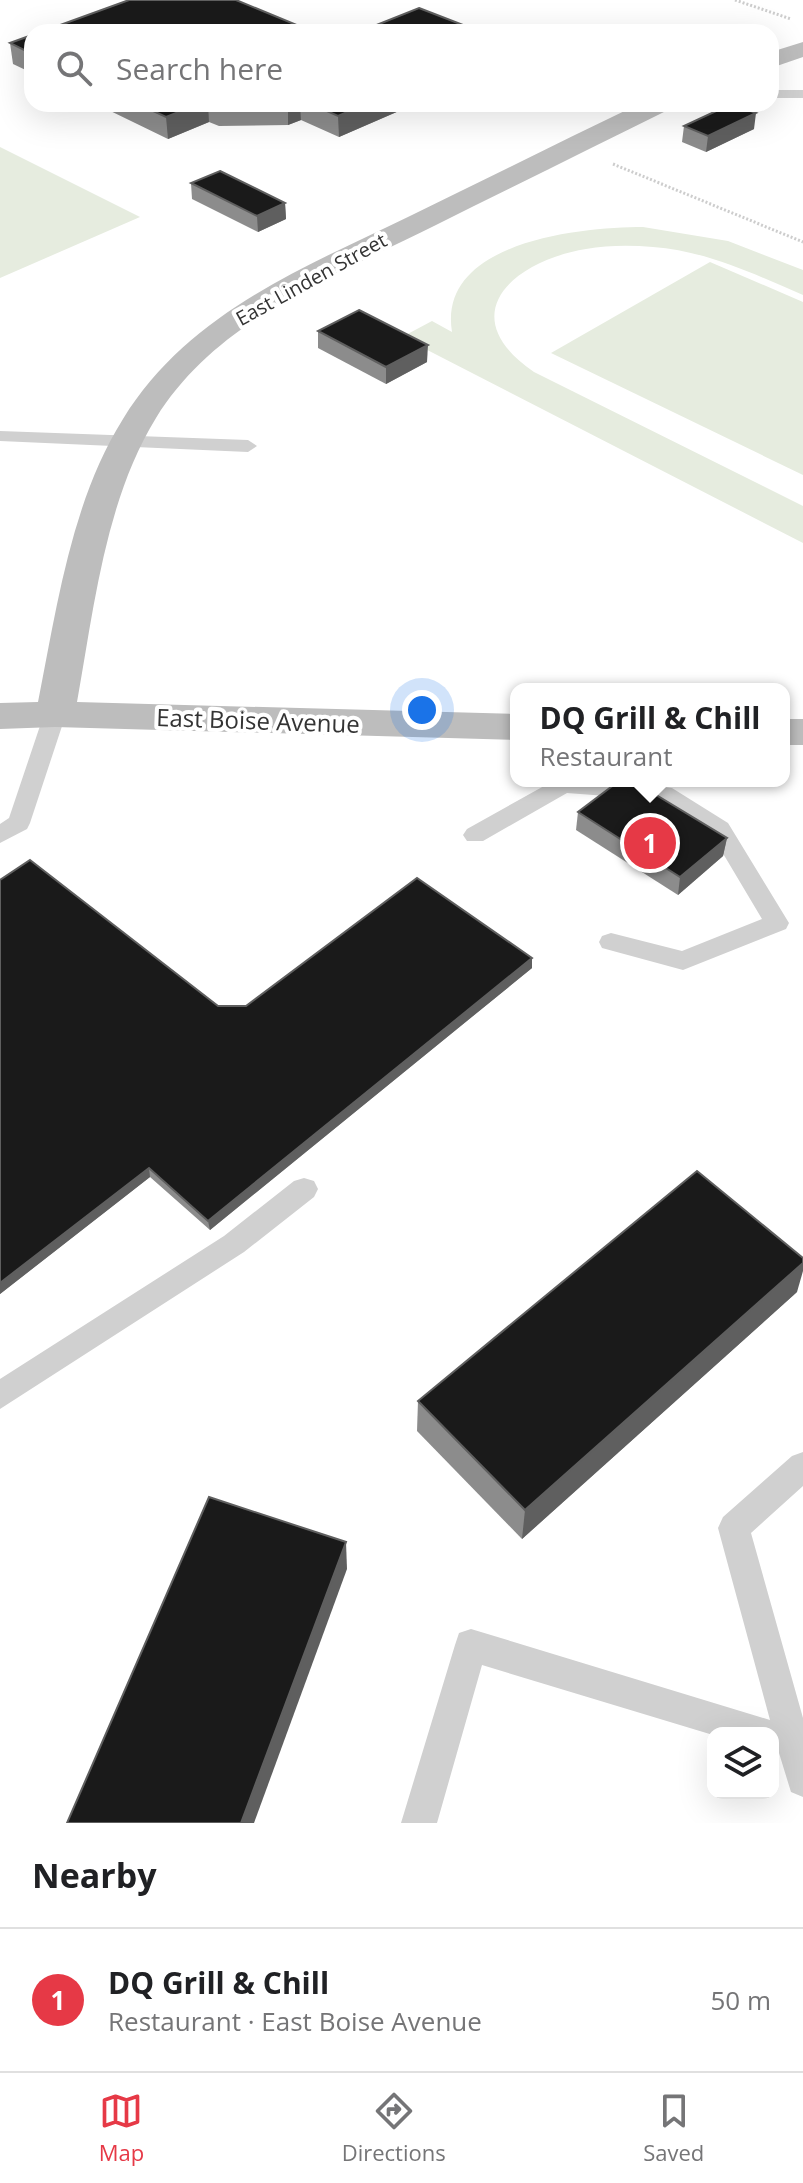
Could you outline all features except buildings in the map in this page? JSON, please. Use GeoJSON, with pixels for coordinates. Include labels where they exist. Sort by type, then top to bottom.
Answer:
{"type":"FeatureCollection","features":[{"type":"Feature","properties":{"kind":"street"},"geometry":{"type":"LineString","coordinates":[[779,57],[803,49]]}},
{"type":"Feature","properties":{"kind":"street","name":"East Linden Street"},"geometry":{"type":"LineString","coordinates":[[55,714],[92,536],[128,441],[161,386],[231,323],[338,259],[642,112]]}},
{"type":"Feature","properties":{"kind":"street","name":"East Boise Avenue"},"geometry":{"type":"LineString","coordinates":[[0,716],[55,714],[510,727]]}},
{"type":"Feature","properties":{"kind":"lane"},"geometry":{"type":"LineString","coordinates":[[779,94],[803,94]]}},
{"type":"Feature","properties":{"kind":"lane"},"geometry":{"type":"LineString","coordinates":[[0,436],[248,446]]}},
{"type":"Feature","properties":{"kind":"lane"},"geometry":{"type":"LineString","coordinates":[[0,835],[19,823],[55,714]]}},
{"type":"Feature","properties":{"kind":"lane"},"geometry":{"type":"LineString","coordinates":[[475,835],[560,787]]}},
{"type":"Feature","properties":{"kind":"lane"},"geometry":{"type":"LineString","coordinates":[[589,787],[664,793],[720,829],[777,923],[683,961],[611,942]]}},
{"type":"Feature","properties":{"kind":"lane"},"geometry":{"type":"LineString","coordinates":[[0,1395],[234,1244],[304,1189]]}},
{"type":"Feature","properties":{"kind":"lane"},"geometry":{"type":"LineString","coordinates":[[803,1466],[734,1528],[783,1740],[803,1780]]}},
{"type":"Feature","properties":{"kind":"lane"},"geometry":{"type":"LineString","coordinates":[[419,1823],[471,1645],[741,1727]]}},
{"type":"Feature","properties":{"kind":"path"},"geometry":{"type":"LineString","coordinates":[[735,0],[803,24]]}},
{"type":"Feature","properties":{"kind":"path"},"geometry":{"type":"LineString","coordinates":[[612,163],[803,242]]}},
{"type":"Feature","properties":{"kind":"shaded area"},"geometry":{"type":"Polygon","coordinates":[[[0,147],[140,217],[0,278],[0,147]]]}},
{"type":"Feature","properties":{"kind":"shaded area"},"geometry":{"type":"Polygon","coordinates":[[[643,227],[728,241],[803,270],[803,295],[692,253],[645,246],[594,248],[559,255],[535,265],[516,278],[502,294],[495,311],[497,330],[509,351],[534,372],[803,506],[803,543],[402,337],[432,321],[452,332],[453,301],[467,277],[490,259],[519,245],[585,231],[643,227]]]}},
{"type":"Feature","properties":{"kind":"shaded area"},"geometry":{"type":"Polygon","coordinates":[[[710,262],[803,302],[803,475],[551,353],[710,262]]]}},
{"type":"Feature","properties":{"kind":"place","name":"DQ Grill & Chill"},"geometry":{"type":"Point","coordinates":[650,843]}}]}
